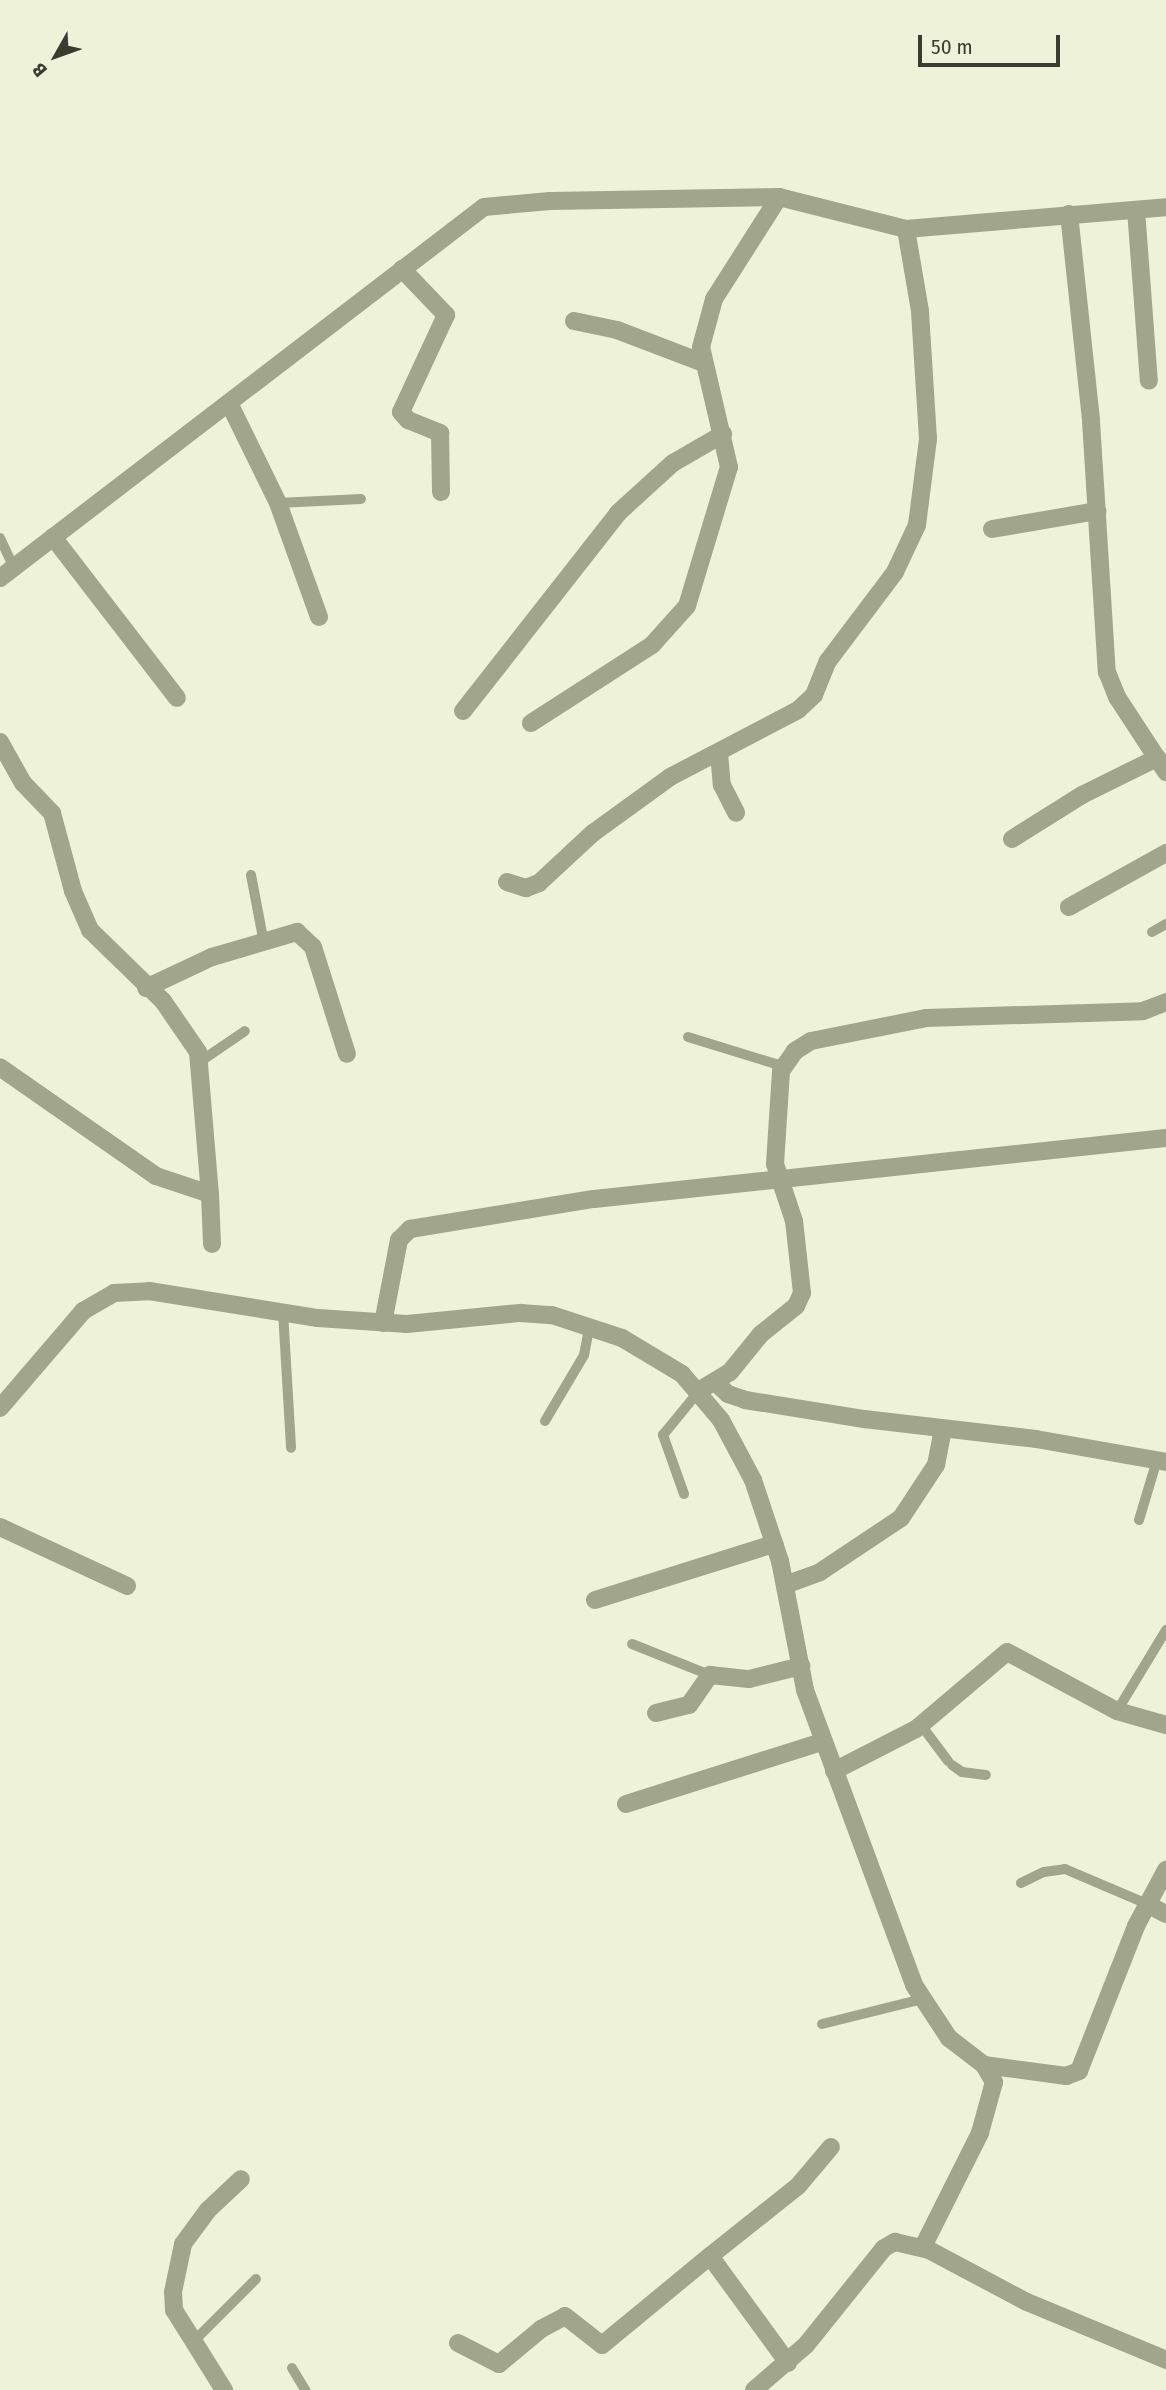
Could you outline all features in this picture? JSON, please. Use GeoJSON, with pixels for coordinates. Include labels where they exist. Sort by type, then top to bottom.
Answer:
{"type":"FeatureCollection","features":[{"type":"Feature","properties":{"kind":"street"},"geometry":{"type":"LineString","coordinates":[[531,723],[652,645],[687,606],[729,467],[723,434],[701,362],[714,299],[779,197]]}},
{"type":"Feature","properties":{"kind":"street"},"geometry":{"type":"LineString","coordinates":[[7,573],[230,405],[484,207],[550,201],[779,197],[906,229],[1166,207]]}},
{"type":"Feature","properties":{"kind":"street"},"geometry":{"type":"LineString","coordinates":[[1136,210],[1149,381]]}},
{"type":"Feature","properties":{"kind":"street"},"geometry":{"type":"LineString","coordinates":[[1012,839],[1082,795],[1161,765],[1117,697],[1107,672],[1097,511],[1069,214]]}},
{"type":"Feature","properties":{"kind":"street"},"geometry":{"type":"LineString","coordinates":[[507,881],[526,888],[538,883],[593,833],[651,790],[787,718],[814,695],[828,661],[895,572],[917,525],[928,439],[926,386],[906,229]]}},
{"type":"Feature","properties":{"kind":"street"},"geometry":{"type":"LineString","coordinates":[[402,269],[446,315],[401,412],[408,420],[440,433],[441,492]]}},
{"type":"Feature","properties":{"kind":"street"},"geometry":{"type":"LineString","coordinates":[[574,321],[617,330],[701,362]]}},
{"type":"Feature","properties":{"kind":"street"},"geometry":{"type":"LineString","coordinates":[[230,405],[278,503],[319,617]]}},
{"type":"Feature","properties":{"kind":"street"},"geometry":{"type":"LineString","coordinates":[[463,711],[618,513],[673,463],[723,434]]}},
{"type":"Feature","properties":{"kind":"street"},"geometry":{"type":"LineString","coordinates":[[992,529],[1097,511]]}},
{"type":"Feature","properties":{"kind":"street"},"geometry":{"type":"LineString","coordinates":[[53,537],[177,698]]}},
{"type":"Feature","properties":{"kind":"street"},"geometry":{"type":"LineString","coordinates":[[0,742],[23,783],[52,813],[73,891],[90,930],[180,1022],[201,1061],[212,1244]]}},
{"type":"Feature","properties":{"kind":"street"},"geometry":{"type":"LineString","coordinates":[[719,753],[722,785],[736,813]]}},
{"type":"Feature","properties":{"kind":"street"},"geometry":{"type":"LineString","coordinates":[[1069,907],[1166,853]]}},
{"type":"Feature","properties":{"kind":"street"},"geometry":{"type":"LineString","coordinates":[[146,988],[263,938],[297,932],[309,938],[346,1054]]}},
{"type":"Feature","properties":{"kind":"street"},"geometry":{"type":"LineString","coordinates":[[707,1386],[796,1306],[802,1293],[794,1221],[775,1164],[782,1066],[811,1041],[926,1018],[1143,1011],[1166,1002]]}},
{"type":"Feature","properties":{"kind":"street"},"geometry":{"type":"LineString","coordinates":[[0,1067],[156,1177],[210,1194]]}},
{"type":"Feature","properties":{"kind":"street"},"geometry":{"type":"LineString","coordinates":[[383,1323],[400,1240],[410,1229],[594,1199],[779,1182],[1166,1138]]}},
{"type":"Feature","properties":{"kind":"street"},"geometry":{"type":"LineString","coordinates":[[0,1408],[83,1311],[114,1293],[149,1291],[283,1312],[383,1323],[520,1313],[552,1315],[590,1325],[657,1356],[707,1386],[745,1400],[943,1429],[1036,1438],[1161,1461]]}},
{"type":"Feature","properties":{"kind":"street"},"geometry":{"type":"LineString","coordinates":[[707,1386],[721,1420],[753,1480],[775,1544],[801,1666],[822,1742],[922,1999],[949,2038],[984,2065],[994,2082],[980,2133],[923,2247]]}},
{"type":"Feature","properties":{"kind":"street"},"geometry":{"type":"LineString","coordinates":[[785,1585],[820,1572],[901,1518],[936,1465],[943,1429]]}},
{"type":"Feature","properties":{"kind":"street"},"geometry":{"type":"LineString","coordinates":[[0,1527],[127,1586]]}},
{"type":"Feature","properties":{"kind":"street"},"geometry":{"type":"LineString","coordinates":[[594,1600],[775,1544]]}},
{"type":"Feature","properties":{"kind":"street"},"geometry":{"type":"LineString","coordinates":[[834,1771],[921,1725],[1007,1652],[1117,1712],[1166,1725]]}},
{"type":"Feature","properties":{"kind":"street"},"geometry":{"type":"LineString","coordinates":[[656,1713],[690,1705],[710,1675],[749,1679],[801,1666]]}},
{"type":"Feature","properties":{"kind":"street"},"geometry":{"type":"LineString","coordinates":[[626,1804],[822,1742]]}},
{"type":"Feature","properties":{"kind":"street"},"geometry":{"type":"LineString","coordinates":[[984,2065],[1066,2076],[1079,2071],[1147,1904],[1166,1871]]}},
{"type":"Feature","properties":{"kind":"street"},"geometry":{"type":"LineString","coordinates":[[1147,1904],[1166,1914]]}},
{"type":"Feature","properties":{"kind":"street"},"geometry":{"type":"LineString","coordinates":[[458,2343],[499,2364],[541,2329],[565,2316],[601,2345],[798,2186],[831,2147]]}},
{"type":"Feature","properties":{"kind":"street"},"geometry":{"type":"LineString","coordinates":[[224,2390],[174,2310],[177,2259],[194,2228],[241,2179]]}},
{"type":"Feature","properties":{"kind":"street"},"geometry":{"type":"LineString","coordinates":[[754,2390],[788,2363],[884,2248],[895,2242],[923,2247],[1027,2302],[1166,2360]]}},
{"type":"Feature","properties":{"kind":"street"},"geometry":{"type":"LineString","coordinates":[[710,2256],[788,2363]]}},
{"type":"Feature","properties":{"kind":"lane"},"geometry":{"type":"LineString","coordinates":[[278,503],[362,499]]}},
{"type":"Feature","properties":{"kind":"lane"},"geometry":{"type":"LineString","coordinates":[[0,538],[7,573]]}},
{"type":"Feature","properties":{"kind":"lane"},"geometry":{"type":"LineString","coordinates":[[251,875],[263,938]]}},
{"type":"Feature","properties":{"kind":"lane"},"geometry":{"type":"LineString","coordinates":[[1152,932],[1166,924]]}},
{"type":"Feature","properties":{"kind":"lane"},"geometry":{"type":"LineString","coordinates":[[201,1061],[245,1031]]}},
{"type":"Feature","properties":{"kind":"lane"},"geometry":{"type":"LineString","coordinates":[[688,1037],[782,1066]]}},
{"type":"Feature","properties":{"kind":"lane"},"geometry":{"type":"LineString","coordinates":[[283,1312],[291,1448]]}},
{"type":"Feature","properties":{"kind":"lane"},"geometry":{"type":"LineString","coordinates":[[545,1421],[584,1355],[590,1325]]}},
{"type":"Feature","properties":{"kind":"lane"},"geometry":{"type":"LineString","coordinates":[[684,1494],[663,1435],[707,1386]]}},
{"type":"Feature","properties":{"kind":"lane"},"geometry":{"type":"LineString","coordinates":[[1139,1520],[1161,1461]]}},
{"type":"Feature","properties":{"kind":"lane"},"geometry":{"type":"LineString","coordinates":[[1117,1712],[1166,1630]]}},
{"type":"Feature","properties":{"kind":"lane"},"geometry":{"type":"LineString","coordinates":[[632,1644],[710,1675]]}},
{"type":"Feature","properties":{"kind":"lane"},"geometry":{"type":"LineString","coordinates":[[921,1725],[950,1763],[968,1774],[986,1775]]}},
{"type":"Feature","properties":{"kind":"lane"},"geometry":{"type":"LineString","coordinates":[[1021,1883],[1044,1872],[1065,1869],[1147,1904]]}},
{"type":"Feature","properties":{"kind":"lane"},"geometry":{"type":"LineString","coordinates":[[822,2024],[922,1999]]}},
{"type":"Feature","properties":{"kind":"lane"},"geometry":{"type":"LineString","coordinates":[[193,2342],[256,2279]]}},
{"type":"Feature","properties":{"kind":"lane"},"geometry":{"type":"LineString","coordinates":[[292,2368],[305,2390]]}}]}
